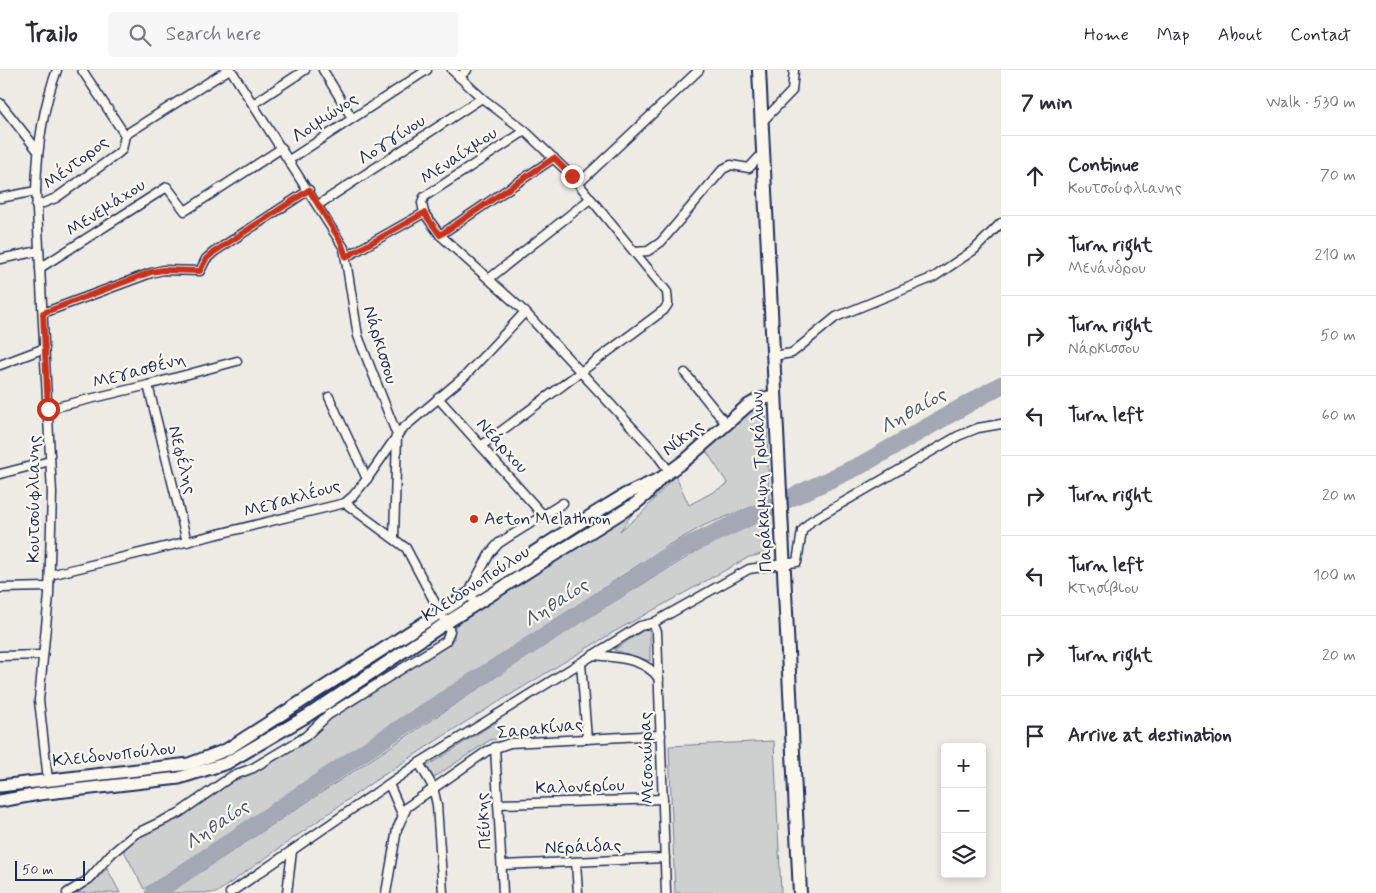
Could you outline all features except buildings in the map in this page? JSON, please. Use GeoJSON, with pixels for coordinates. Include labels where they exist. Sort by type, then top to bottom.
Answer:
{"type":"FeatureCollection","features":[{"type":"Feature","properties":{"kind":"main road","name":"Παράκαμψη Τρικάλων"},"geometry":{"type":"LineString","coordinates":[[759,70],[800,893]]}},
{"type":"Feature","properties":{"kind":"street","name":"Κουτσούφλιανης"},"geometry":{"type":"LineString","coordinates":[[48,780],[40,712],[50,575],[50,460],[36,191],[38,152],[47,102],[57,70]]}},
{"type":"Feature","properties":{"kind":"street"},"geometry":{"type":"LineString","coordinates":[[82,70],[125,135],[229,70]]}},
{"type":"Feature","properties":{"kind":"street","name":"Νάρκισσου"},"geometry":{"type":"LineString","coordinates":[[229,70],[254,104],[341,242],[346,257],[352,307],[358,336],[397,436],[394,538]]}},
{"type":"Feature","properties":{"kind":"street"},"geometry":{"type":"LineString","coordinates":[[254,104],[305,70]]}},
{"type":"Feature","properties":{"kind":"street"},"geometry":{"type":"LineString","coordinates":[[323,70],[352,118]]}},
{"type":"Feature","properties":{"kind":"street","name":"Λοιμώνος"},"geometry":{"type":"LineString","coordinates":[[290,160],[427,70]]}},
{"type":"Feature","properties":{"kind":"street"},"geometry":{"type":"LineString","coordinates":[[452,70],[482,98],[525,131],[579,183],[590,200],[667,292],[668,304],[664,310],[481,446]]}},
{"type":"Feature","properties":{"kind":"street"},"geometry":{"type":"LineString","coordinates":[[459,77],[467,70]]}},
{"type":"Feature","properties":{"kind":"street"},"geometry":{"type":"LineString","coordinates":[[579,183],[699,70]]}},
{"type":"Feature","properties":{"kind":"street"},"geometry":{"type":"LineString","coordinates":[[762,122],[792,91],[794,70]]}},
{"type":"Feature","properties":{"kind":"street","name":"Λογγίνου"},"geometry":{"type":"LineString","coordinates":[[318,205],[482,98]]}},
{"type":"Feature","properties":{"kind":"street"},"geometry":{"type":"LineString","coordinates":[[0,103],[38,152]]}},
{"type":"Feature","properties":{"kind":"street","name":"Μεναίχμου"},"geometry":{"type":"LineString","coordinates":[[424,213],[422,203],[424,197],[525,131]]}},
{"type":"Feature","properties":{"kind":"street","name":"Μέντορος"},"geometry":{"type":"LineString","coordinates":[[36,206],[56,198],[122,151],[125,135]]}},
{"type":"Feature","properties":{"kind":"street","name":"Μενεμάχου"},"geometry":{"type":"LineString","coordinates":[[40,268],[167,187],[185,211],[282,148]]}},
{"type":"Feature","properties":{"kind":"street"},"geometry":{"type":"LineString","coordinates":[[635,252],[648,251],[661,242],[723,169],[731,165],[749,168],[763,153]]}},
{"type":"Feature","properties":{"kind":"street"},"geometry":{"type":"LineString","coordinates":[[440,235],[554,158]]}},
{"type":"Feature","properties":{"kind":"street"},"geometry":{"type":"LineString","coordinates":[[43,313],[151,272],[163,270],[200,271],[206,259],[214,252],[309,190]]}},
{"type":"Feature","properties":{"kind":"street"},"geometry":{"type":"LineString","coordinates":[[0,198],[36,191]]}},
{"type":"Feature","properties":{"kind":"street"},"geometry":{"type":"LineString","coordinates":[[490,278],[590,200]]}},
{"type":"Feature","properties":{"kind":"street"},"geometry":{"type":"LineString","coordinates":[[346,257],[424,213],[440,235],[490,278],[581,371],[654,452],[665,474]]}},
{"type":"Feature","properties":{"kind":"street"},"geometry":{"type":"LineString","coordinates":[[773,356],[792,353],[836,316],[934,277],[974,250],[1001,223]]}},
{"type":"Feature","properties":{"kind":"street"},"geometry":{"type":"LineString","coordinates":[[0,258],[39,250]]}},
{"type":"Feature","properties":{"kind":"street","name":"Μεγακλέους"},"geometry":{"type":"LineString","coordinates":[[50,575],[345,502],[354,496],[410,421],[472,369],[525,312]]}},
{"type":"Feature","properties":{"kind":"street"},"geometry":{"type":"LineString","coordinates":[[0,365],[45,348]]}},
{"type":"Feature","properties":{"kind":"street","name":"Μεγασθένη"},"geometry":{"type":"LineString","coordinates":[[48,409],[237,361]]}},
{"type":"Feature","properties":{"kind":"street","name":"Νίκης"},"geometry":{"type":"LineString","coordinates":[[685,373],[727,425]]}},
{"type":"Feature","properties":{"kind":"street","name":"Νεφέλης"},"geometry":{"type":"LineString","coordinates":[[148,385],[187,542]]}},
{"type":"Feature","properties":{"kind":"street","name":"Νίκης"},"geometry":{"type":"LineString","coordinates":[[665,474],[703,447],[753,402],[775,396]]}},
{"type":"Feature","properties":{"kind":"street"},"geometry":{"type":"LineString","coordinates":[[329,398],[367,479]]}},
{"type":"Feature","properties":{"kind":"street","name":"Νεάρχου"},"geometry":{"type":"LineString","coordinates":[[438,398],[543,514]]}},
{"type":"Feature","properties":{"kind":"street"},"geometry":{"type":"LineString","coordinates":[[230,893],[419,763],[642,625],[653,623],[745,570],[784,559],[797,562],[801,534],[811,521],[958,436],[978,428],[1001,424]]}},
{"type":"Feature","properties":{"kind":"street"},"geometry":{"type":"LineString","coordinates":[[0,474],[50,460]]}},
{"type":"Feature","properties":{"kind":"street","name":"Κλειδονοπούλου"},"geometry":{"type":"LineString","coordinates":[[0,786],[182,766],[226,750],[626,494],[665,474]]}},
{"type":"Feature","properties":{"kind":"street","name":"Κλειδονοπούλου"},"geometry":{"type":"LineString","coordinates":[[0,801],[39,794],[167,780],[198,774],[240,756],[323,711],[446,623],[635,504],[665,474]]}},
{"type":"Feature","properties":{"kind":"street"},"geometry":{"type":"LineString","coordinates":[[345,502],[409,551],[446,623]]}},
{"type":"Feature","properties":{"kind":"street"},"geometry":{"type":"LineString","coordinates":[[476,605],[470,594],[472,586],[490,553],[499,543],[563,503]]}},
{"type":"Feature","properties":{"kind":"street"},"geometry":{"type":"LineString","coordinates":[[0,588],[49,587]]}},
{"type":"Feature","properties":{"kind":"street","name":"Μεσοχώρας"},"geometry":{"type":"LineString","coordinates":[[653,623],[657,630],[666,893]]}},
{"type":"Feature","properties":{"kind":"street"},"geometry":{"type":"LineString","coordinates":[[0,656],[43,655]]}},
{"type":"Feature","properties":{"kind":"street"},"geometry":{"type":"LineString","coordinates":[[593,655],[630,660],[654,670],[659,680]]}},
{"type":"Feature","properties":{"kind":"street"},"geometry":{"type":"LineString","coordinates":[[581,663],[588,739]]}},
{"type":"Feature","properties":{"kind":"street"},"geometry":{"type":"LineString","coordinates":[[67,893],[89,879],[111,854],[135,834],[179,814],[232,776],[253,768],[306,736],[323,711]]}},
{"type":"Feature","properties":{"kind":"street","name":"Σαρακίνας"},"geometry":{"type":"LineString","coordinates":[[402,814],[410,804],[433,787],[494,747],[510,743],[661,735]]}},
{"type":"Feature","properties":{"kind":"street","name":"Πεύκης"},"geometry":{"type":"LineString","coordinates":[[494,747],[503,893]]}},
{"type":"Feature","properties":{"kind":"street"},"geometry":{"type":"LineString","coordinates":[[419,763],[433,787],[440,819],[443,893]]}},
{"type":"Feature","properties":{"kind":"street"},"geometry":{"type":"LineString","coordinates":[[386,893],[394,843],[402,814],[389,784]]}},
{"type":"Feature","properties":{"kind":"street","name":"Καλονερίου"},"geometry":{"type":"LineString","coordinates":[[498,804],[663,799]]}},
{"type":"Feature","properties":{"kind":"street"},"geometry":{"type":"LineString","coordinates":[[287,893],[292,851]]}},
{"type":"Feature","properties":{"kind":"street","name":"Νεράιδας"},"geometry":{"type":"LineString","coordinates":[[502,865],[665,858]]}},
{"type":"Feature","properties":{"kind":"street"},"geometry":{"type":"LineString","coordinates":[[576,862],[578,893]]}},
{"type":"Feature","properties":{"kind":"shaded area"},"geometry":{"type":"Polygon","coordinates":[[[758,406],[765,413],[767,420],[769,500],[705,525],[669,545],[144,889],[123,849],[135,838],[177,818],[233,779],[454,639],[455,626],[635,510],[620,531],[642,513],[675,475],[689,505],[728,484],[706,451],[738,419],[758,406]]]}},
{"type":"Feature","properties":{"kind":"shaded area"},"geometry":{"type":"Polygon","coordinates":[[[770,514],[772,552],[749,557],[612,633],[459,726],[373,782],[216,893],[169,893],[566,631],[730,531],[770,514]]]}},
{"type":"Feature","properties":{"kind":"shaded area"},"geometry":{"type":"Polygon","coordinates":[[[647,628],[650,631],[650,661],[614,650],[647,628]]]}},
{"type":"Feature","properties":{"kind":"shaded area"},"geometry":{"type":"Polygon","coordinates":[[[496,722],[500,738],[490,740],[433,778],[427,766],[496,722]]]}},
{"type":"Feature","properties":{"kind":"shaded area"},"geometry":{"type":"Polygon","coordinates":[[[774,741],[781,893],[675,893],[669,746],[774,741]]]}},
{"type":"Feature","properties":{"kind":"shaded area"},"geometry":{"type":"Polygon","coordinates":[[[107,868],[120,893],[74,893],[96,880],[107,868]]]}},
{"type":"Feature","properties":{"kind":"waterway","name":"Ληθαίος"},"geometry":{"type":"LineString","coordinates":[[154,893],[385,738],[681,549],[861,465],[1001,385]]}},
{"type":"Feature","properties":{"kind":"place","name":"Aeton Melathron"},"geometry":{"type":"Point","coordinates":[474,519]}},
{"type":"Feature","properties":{"kind":"route"},"geometry":{"type":"LineString","coordinates":[[48,409],[43,313],[151,272],[163,270],[200,271],[206,259],[214,252],[309,190],[337,234],[346,257],[424,213],[430,224],[440,235],[554,158],[572,176]]}}]}
